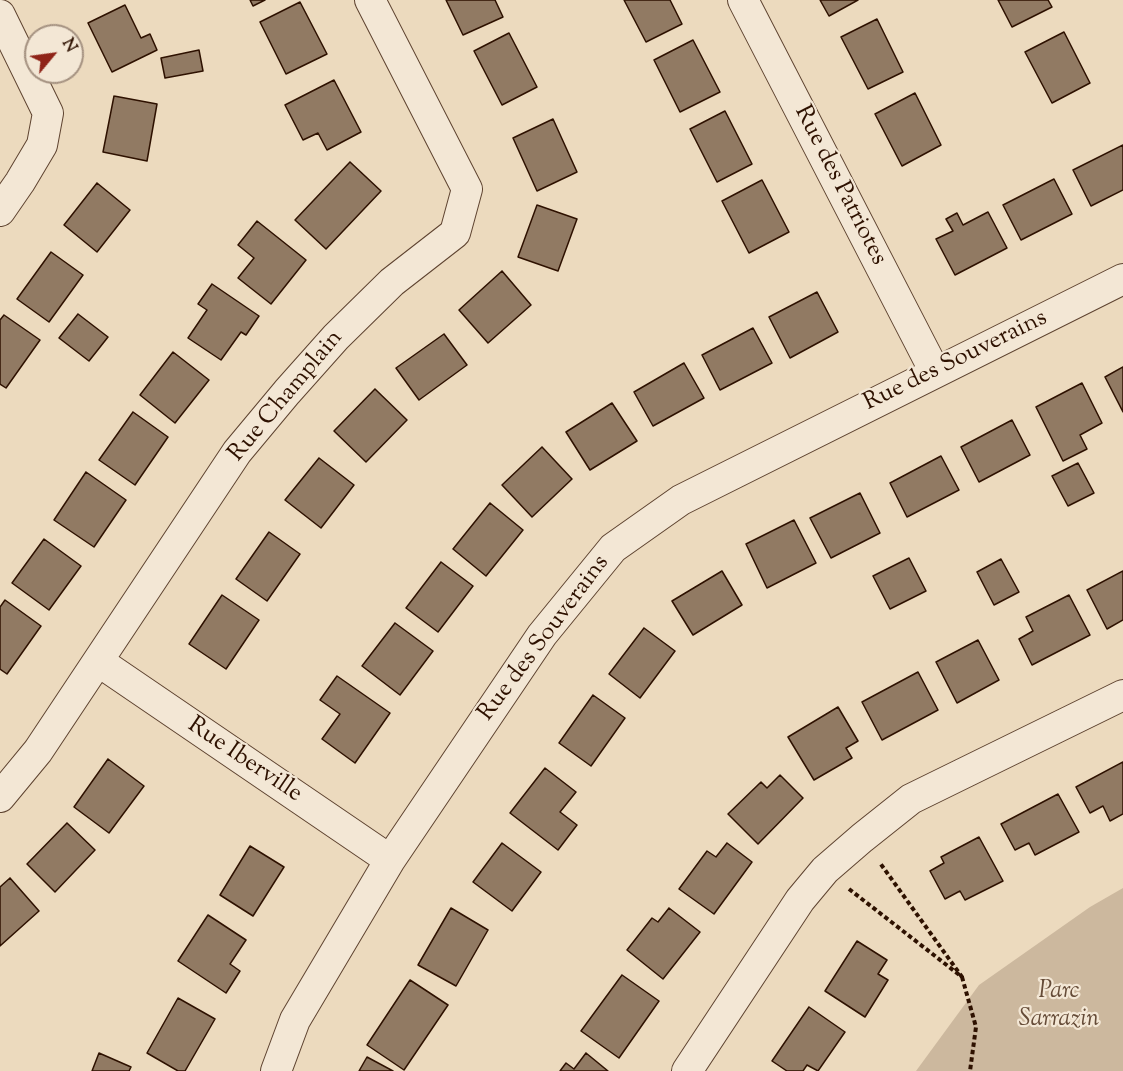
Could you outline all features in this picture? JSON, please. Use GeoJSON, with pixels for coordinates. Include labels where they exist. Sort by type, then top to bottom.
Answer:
{"type":"FeatureCollection","features":[{"type":"Feature","properties":{"kind":"street","name":"Rue Champlain"},"geometry":{"type":"LineString","coordinates":[[0,797],[38,751],[237,452],[336,337],[392,282],[455,233],[467,189],[370,0]]}},
{"type":"Feature","properties":{"kind":"street","name":"Rue des Patriotes"},"geometry":{"type":"LineString","coordinates":[[743,0],[935,372]]}},
{"type":"Feature","properties":{"kind":"street"},"geometry":{"type":"LineString","coordinates":[[0,15],[48,113],[42,145],[0,211]]}},
{"type":"Feature","properties":{"kind":"street","name":"Rue des Souverains"},"geometry":{"type":"LineString","coordinates":[[276,1071],[295,1020],[390,860],[542,634],[613,548],[681,500],[1123,279]]}},
{"type":"Feature","properties":{"kind":"street","name":"Rue Iberville"},"geometry":{"type":"LineString","coordinates":[[98,660],[390,860]]}},
{"type":"Feature","properties":{"kind":"street"},"geometry":{"type":"LineString","coordinates":[[687,1071],[800,900],[825,870],[862,838],[911,799],[1123,695]]}},
{"type":"Feature","properties":{"kind":"path"},"geometry":{"type":"LineString","coordinates":[[862,838],[962,977],[976,1027],[970,1071]]}},
{"type":"Feature","properties":{"kind":"path"},"geometry":{"type":"LineString","coordinates":[[825,870],[962,977]]}},
{"type":"Feature","properties":{"kind":"green space","name":"Parc Sarrazin"},"geometry":{"type":"Polygon","coordinates":[[[1123,888],[1123,1071],[916,1071],[979,985],[1090,907],[1123,888]]]}},
{"type":"Feature","properties":{"kind":"building"},"geometry":{"type":"Polygon","coordinates":[[[250,0],[265,0],[253,6],[250,0]]]}},
{"type":"Feature","properties":{"kind":"building"},"geometry":{"type":"Polygon","coordinates":[[[446,0],[495,0],[503,17],[463,35],[446,0]]]}},
{"type":"Feature","properties":{"kind":"building"},"geometry":{"type":"Polygon","coordinates":[[[624,0],[670,0],[682,24],[646,42],[624,0]]]}},
{"type":"Feature","properties":{"kind":"building"},"geometry":{"type":"Polygon","coordinates":[[[820,0],[858,0],[829,16],[820,0]]]}},
{"type":"Feature","properties":{"kind":"building"},"geometry":{"type":"Polygon","coordinates":[[[998,0],[1048,0],[1052,7],[1012,27],[998,0]]]}},
{"type":"Feature","properties":{"kind":"building"},"geometry":{"type":"Polygon","coordinates":[[[300,2],[327,54],[286,74],[260,22],[300,2]]]}},
{"type":"Feature","properties":{"kind":"building"},"geometry":{"type":"Polygon","coordinates":[[[125,5],[141,38],[150,34],[157,50],[112,72],[88,23],[125,5]]]}},
{"type":"Feature","properties":{"kind":"building"},"geometry":{"type":"Polygon","coordinates":[[[877,19],[903,72],[868,89],[841,37],[877,19]]]}},
{"type":"Feature","properties":{"kind":"building"},"geometry":{"type":"Polygon","coordinates":[[[1064,32],[1090,83],[1052,103],[1025,52],[1064,32]]]}},
{"type":"Feature","properties":{"kind":"building"},"geometry":{"type":"Polygon","coordinates":[[[509,33],[537,87],[502,105],[474,51],[509,33]]]}},
{"type":"Feature","properties":{"kind":"building"},"geometry":{"type":"Polygon","coordinates":[[[693,40],[720,92],[680,112],[654,60],[693,40]]]}},
{"type":"Feature","properties":{"kind":"building"},"geometry":{"type":"Polygon","coordinates":[[[199,50],[203,71],[165,78],[161,58],[199,50]]]}},
{"type":"Feature","properties":{"kind":"building"},"geometry":{"type":"Polygon","coordinates":[[[334,80],[361,132],[327,150],[318,133],[303,140],[285,105],[334,80]]]}},
{"type":"Feature","properties":{"kind":"building"},"geometry":{"type":"Polygon","coordinates":[[[915,93],[941,145],[902,166],[875,114],[915,93]]]}},
{"type":"Feature","properties":{"kind":"building"},"geometry":{"type":"Polygon","coordinates":[[[114,96],[157,104],[147,161],[103,152],[114,96]]]}},
{"type":"Feature","properties":{"kind":"building"},"geometry":{"type":"Polygon","coordinates":[[[725,111],[752,164],[717,182],[690,129],[725,111]]]}},
{"type":"Feature","properties":{"kind":"building"},"geometry":{"type":"Polygon","coordinates":[[[553,119],[577,172],[537,191],[513,138],[553,119]]]}},
{"type":"Feature","properties":{"kind":"building"},"geometry":{"type":"Polygon","coordinates":[[[1123,145],[1123,190],[1091,206],[1073,170],[1123,145]]]}},
{"type":"Feature","properties":{"kind":"building"},"geometry":{"type":"Polygon","coordinates":[[[350,162],[381,191],[326,249],[295,220],[350,162]]]}},
{"type":"Feature","properties":{"kind":"building"},"geometry":{"type":"Polygon","coordinates":[[[1054,179],[1072,214],[1021,240],[1003,205],[1054,179]]]}},
{"type":"Feature","properties":{"kind":"building"},"geometry":{"type":"Polygon","coordinates":[[[762,180],[789,232],[749,253],[722,201],[762,180]]]}},
{"type":"Feature","properties":{"kind":"building"},"geometry":{"type":"Polygon","coordinates":[[[97,183],[130,210],[97,252],[64,225],[97,183]]]}},
{"type":"Feature","properties":{"kind":"building"},"geometry":{"type":"Polygon","coordinates":[[[537,205],[577,219],[558,271],[518,257],[537,205]]]}},
{"type":"Feature","properties":{"kind":"building"},"geometry":{"type":"Polygon","coordinates":[[[988,212],[1007,248],[955,275],[936,239],[953,231],[946,219],[957,213],[963,225],[988,212]]]}},
{"type":"Feature","properties":{"kind":"building"},"geometry":{"type":"Polygon","coordinates":[[[257,221],[306,260],[271,304],[238,278],[254,258],[238,245],[257,221]]]}},
{"type":"Feature","properties":{"kind":"building"},"geometry":{"type":"Polygon","coordinates":[[[51,252],[83,275],[49,322],[17,299],[51,252]]]}},
{"type":"Feature","properties":{"kind":"building"},"geometry":{"type":"Polygon","coordinates":[[[502,271],[531,305],[488,343],[459,310],[502,271]]]}},
{"type":"Feature","properties":{"kind":"building"},"geometry":{"type":"Polygon","coordinates":[[[212,284],[259,316],[246,335],[241,332],[221,360],[188,338],[207,310],[198,304],[212,284]]]}},
{"type":"Feature","properties":{"kind":"building"},"geometry":{"type":"Polygon","coordinates":[[[817,292],[838,332],[790,358],[769,317],[817,292]]]}},
{"type":"Feature","properties":{"kind":"building"},"geometry":{"type":"Polygon","coordinates":[[[78,314],[108,337],[89,361],[59,338],[78,314]]]}},
{"type":"Feature","properties":{"kind":"building"},"geometry":{"type":"Polygon","coordinates":[[[4,315],[40,340],[6,388],[0,384],[0,320],[4,315]]]}},
{"type":"Feature","properties":{"kind":"building"},"geometry":{"type":"Polygon","coordinates":[[[753,328],[772,363],[720,390],[702,355],[753,328]]]}},
{"type":"Feature","properties":{"kind":"building"},"geometry":{"type":"Polygon","coordinates":[[[444,334],[467,365],[419,400],[396,368],[444,334]]]}},
{"type":"Feature","properties":{"kind":"building"},"geometry":{"type":"Polygon","coordinates":[[[173,352],[209,380],[175,423],[140,395],[173,352]]]}},
{"type":"Feature","properties":{"kind":"building"},"geometry":{"type":"Polygon","coordinates":[[[684,363],[704,398],[653,426],[634,392],[684,363]]]}},
{"type":"Feature","properties":{"kind":"building"},"geometry":{"type":"Polygon","coordinates":[[[1123,367],[1123,412],[1105,377],[1123,367]]]}},
{"type":"Feature","properties":{"kind":"building"},"geometry":{"type":"Polygon","coordinates":[[[1082,383],[1102,423],[1080,435],[1087,449],[1063,461],[1036,407],[1082,383]]]}},
{"type":"Feature","properties":{"kind":"building"},"geometry":{"type":"Polygon","coordinates":[[[375,389],[407,420],[366,462],[334,431],[375,389]]]}},
{"type":"Feature","properties":{"kind":"building"},"geometry":{"type":"Polygon","coordinates":[[[612,403],[637,441],[590,470],[566,432],[612,403]]]}},
{"type":"Feature","properties":{"kind":"building"},"geometry":{"type":"Polygon","coordinates":[[[133,412],[168,437],[135,485],[99,460],[133,412]]]}},
{"type":"Feature","properties":{"kind":"building"},"geometry":{"type":"Polygon","coordinates":[[[1012,420],[1030,455],[979,482],[961,447],[1012,420]]]}},
{"type":"Feature","properties":{"kind":"building"},"geometry":{"type":"Polygon","coordinates":[[[542,447],[572,479],[532,517],[502,485],[542,447]]]}},
{"type":"Feature","properties":{"kind":"building"},"geometry":{"type":"Polygon","coordinates":[[[941,456],[959,490],[907,517],[890,483],[941,456]]]}},
{"type":"Feature","properties":{"kind":"building"},"geometry":{"type":"Polygon","coordinates":[[[319,458],[354,485],[321,528],[285,500],[319,458]]]}},
{"type":"Feature","properties":{"kind":"building"},"geometry":{"type":"Polygon","coordinates":[[[1078,463],[1094,493],[1068,506],[1052,476],[1078,463]]]}},
{"type":"Feature","properties":{"kind":"building"},"geometry":{"type":"Polygon","coordinates":[[[86,472],[126,500],[94,547],[54,520],[86,472]]]}},
{"type":"Feature","properties":{"kind":"building"},"geometry":{"type":"Polygon","coordinates":[[[860,493],[880,533],[831,558],[810,518],[860,493]]]}},
{"type":"Feature","properties":{"kind":"building"},"geometry":{"type":"Polygon","coordinates":[[[490,503],[523,530],[486,576],[453,549],[490,503]]]}},
{"type":"Feature","properties":{"kind":"building"},"geometry":{"type":"Polygon","coordinates":[[[794,520],[816,563],[767,588],[746,544],[794,520]]]}},
{"type":"Feature","properties":{"kind":"building"},"geometry":{"type":"Polygon","coordinates":[[[269,532],[300,554],[267,601],[236,579],[269,532]]]}},
{"type":"Feature","properties":{"kind":"building"},"geometry":{"type":"Polygon","coordinates":[[[44,539],[81,566],[49,610],[12,583],[44,539]]]}},
{"type":"Feature","properties":{"kind":"building"},"geometry":{"type":"Polygon","coordinates":[[[909,558],[926,591],[890,609],[873,576],[909,558]]]}},
{"type":"Feature","properties":{"kind":"building"},"geometry":{"type":"Polygon","coordinates":[[[1001,559],[1019,592],[994,605],[977,572],[1001,559]]]}},
{"type":"Feature","properties":{"kind":"building"},"geometry":{"type":"Polygon","coordinates":[[[441,562],[473,586],[438,632],[406,608],[441,562]]]}},
{"type":"Feature","properties":{"kind":"building"},"geometry":{"type":"Polygon","coordinates":[[[722,571],[742,605],[693,635],[672,601],[722,571]]]}},
{"type":"Feature","properties":{"kind":"building"},"geometry":{"type":"Polygon","coordinates":[[[1123,571],[1123,620],[1107,629],[1087,590],[1123,571]]]}},
{"type":"Feature","properties":{"kind":"building"},"geometry":{"type":"Polygon","coordinates":[[[222,595],[259,620],[226,669],[189,644],[222,595]]]}},
{"type":"Feature","properties":{"kind":"building"},"geometry":{"type":"Polygon","coordinates":[[[1069,595],[1090,635],[1032,665],[1019,639],[1033,631],[1026,617],[1069,595]]]}},
{"type":"Feature","properties":{"kind":"building"},"geometry":{"type":"Polygon","coordinates":[[[5,600],[41,626],[7,674],[0,669],[0,607],[5,600]]]}},
{"type":"Feature","properties":{"kind":"building"},"geometry":{"type":"Polygon","coordinates":[[[395,623],[433,651],[400,695],[362,666],[395,623]]]}},
{"type":"Feature","properties":{"kind":"building"},"geometry":{"type":"Polygon","coordinates":[[[644,628],[675,651],[640,698],[609,674],[644,628]]]}},
{"type":"Feature","properties":{"kind":"building"},"geometry":{"type":"Polygon","coordinates":[[[978,640],[999,680],[957,703],[936,662],[978,640]]]}},
{"type":"Feature","properties":{"kind":"building"},"geometry":{"type":"Polygon","coordinates":[[[918,672],[938,710],[882,740],[862,702],[918,672]]]}},
{"type":"Feature","properties":{"kind":"building"},"geometry":{"type":"Polygon","coordinates":[[[337,676],[390,713],[355,763],[322,739],[340,714],[320,700],[337,676]]]}},
{"type":"Feature","properties":{"kind":"building"},"geometry":{"type":"Polygon","coordinates":[[[593,695],[625,718],[591,766],[559,743],[593,695]]]}},
{"type":"Feature","properties":{"kind":"building"},"geometry":{"type":"Polygon","coordinates":[[[838,707],[858,741],[846,748],[852,758],[814,780],[788,737],[838,707]]]}},
{"type":"Feature","properties":{"kind":"building"},"geometry":{"type":"Polygon","coordinates":[[[108,759],[144,786],[109,833],[74,807],[108,759]]]}},
{"type":"Feature","properties":{"kind":"building"},"geometry":{"type":"Polygon","coordinates":[[[1123,762],[1123,814],[1110,821],[1103,806],[1090,813],[1076,787],[1123,762]]]}},
{"type":"Feature","properties":{"kind":"building"},"geometry":{"type":"Polygon","coordinates":[[[545,768],[576,792],[560,812],[577,825],[558,850],[510,813],[545,768]]]}},
{"type":"Feature","properties":{"kind":"building"},"geometry":{"type":"Polygon","coordinates":[[[780,775],[803,798],[758,844],[728,814],[761,782],[767,788],[780,775]]]}},
{"type":"Feature","properties":{"kind":"building"},"geometry":{"type":"Polygon","coordinates":[[[1058,794],[1079,832],[1035,855],[1029,843],[1015,850],[1001,824],[1058,794]]]}},
{"type":"Feature","properties":{"kind":"building"},"geometry":{"type":"Polygon","coordinates":[[[67,823],[95,850],[55,892],[27,864],[67,823]]]}},
{"type":"Feature","properties":{"kind":"building"},"geometry":{"type":"Polygon","coordinates":[[[979,837],[1003,881],[965,900],[960,891],[945,899],[930,871],[944,863],[941,857],[979,837]]]}},
{"type":"Feature","properties":{"kind":"building"},"geometry":{"type":"Polygon","coordinates":[[[502,843],[541,872],[512,911],[473,882],[502,843]]]}},
{"type":"Feature","properties":{"kind":"building"},"geometry":{"type":"Polygon","coordinates":[[[727,843],[752,862],[714,914],[679,889],[707,851],[716,857],[727,843]]]}},
{"type":"Feature","properties":{"kind":"building"},"geometry":{"type":"Polygon","coordinates":[[[250,846],[284,867],[253,916],[220,895],[250,846]]]}},
{"type":"Feature","properties":{"kind":"building"},"geometry":{"type":"Polygon","coordinates":[[[10,878],[39,911],[0,946],[0,887],[10,878]]]}},
{"type":"Feature","properties":{"kind":"building"},"geometry":{"type":"Polygon","coordinates":[[[451,908],[488,930],[456,986],[418,965],[451,908]]]}},
{"type":"Feature","properties":{"kind":"building"},"geometry":{"type":"Polygon","coordinates":[[[669,908],[700,932],[663,979],[627,950],[652,918],[658,922],[669,908]]]}},
{"type":"Feature","properties":{"kind":"building"},"geometry":{"type":"Polygon","coordinates":[[[208,915],[246,940],[230,964],[240,971],[226,993],[178,961],[208,915]]]}},
{"type":"Feature","properties":{"kind":"building"},"geometry":{"type":"Polygon","coordinates":[[[857,941],[887,960],[878,974],[888,980],[865,1017],[825,991],[857,941]]]}},
{"type":"Feature","properties":{"kind":"building"},"geometry":{"type":"Polygon","coordinates":[[[622,975],[659,1001],[619,1058],[581,1031],[622,975]]]}},
{"type":"Feature","properties":{"kind":"building"},"geometry":{"type":"Polygon","coordinates":[[[410,980],[448,1005],[404,1070],[367,1045],[410,980]]]}},
{"type":"Feature","properties":{"kind":"building"},"geometry":{"type":"Polygon","coordinates":[[[178,998],[215,1019],[185,1071],[178,1071],[147,1053],[178,998]]]}},
{"type":"Feature","properties":{"kind":"building"},"geometry":{"type":"Polygon","coordinates":[[[809,1007],[845,1032],[818,1071],[807,1065],[803,1071],[787,1071],[772,1061],[809,1007]]]}},
{"type":"Feature","properties":{"kind":"building"},"geometry":{"type":"Polygon","coordinates":[[[99,1053],[131,1067],[129,1071],[92,1071],[99,1053]]]}},
{"type":"Feature","properties":{"kind":"building"},"geometry":{"type":"Polygon","coordinates":[[[586,1053],[608,1071],[560,1071],[566,1063],[574,1069],[586,1053]]]}},
{"type":"Feature","properties":{"kind":"building"},"geometry":{"type":"Polygon","coordinates":[[[367,1057],[393,1071],[359,1071],[367,1057]]]}}]}
